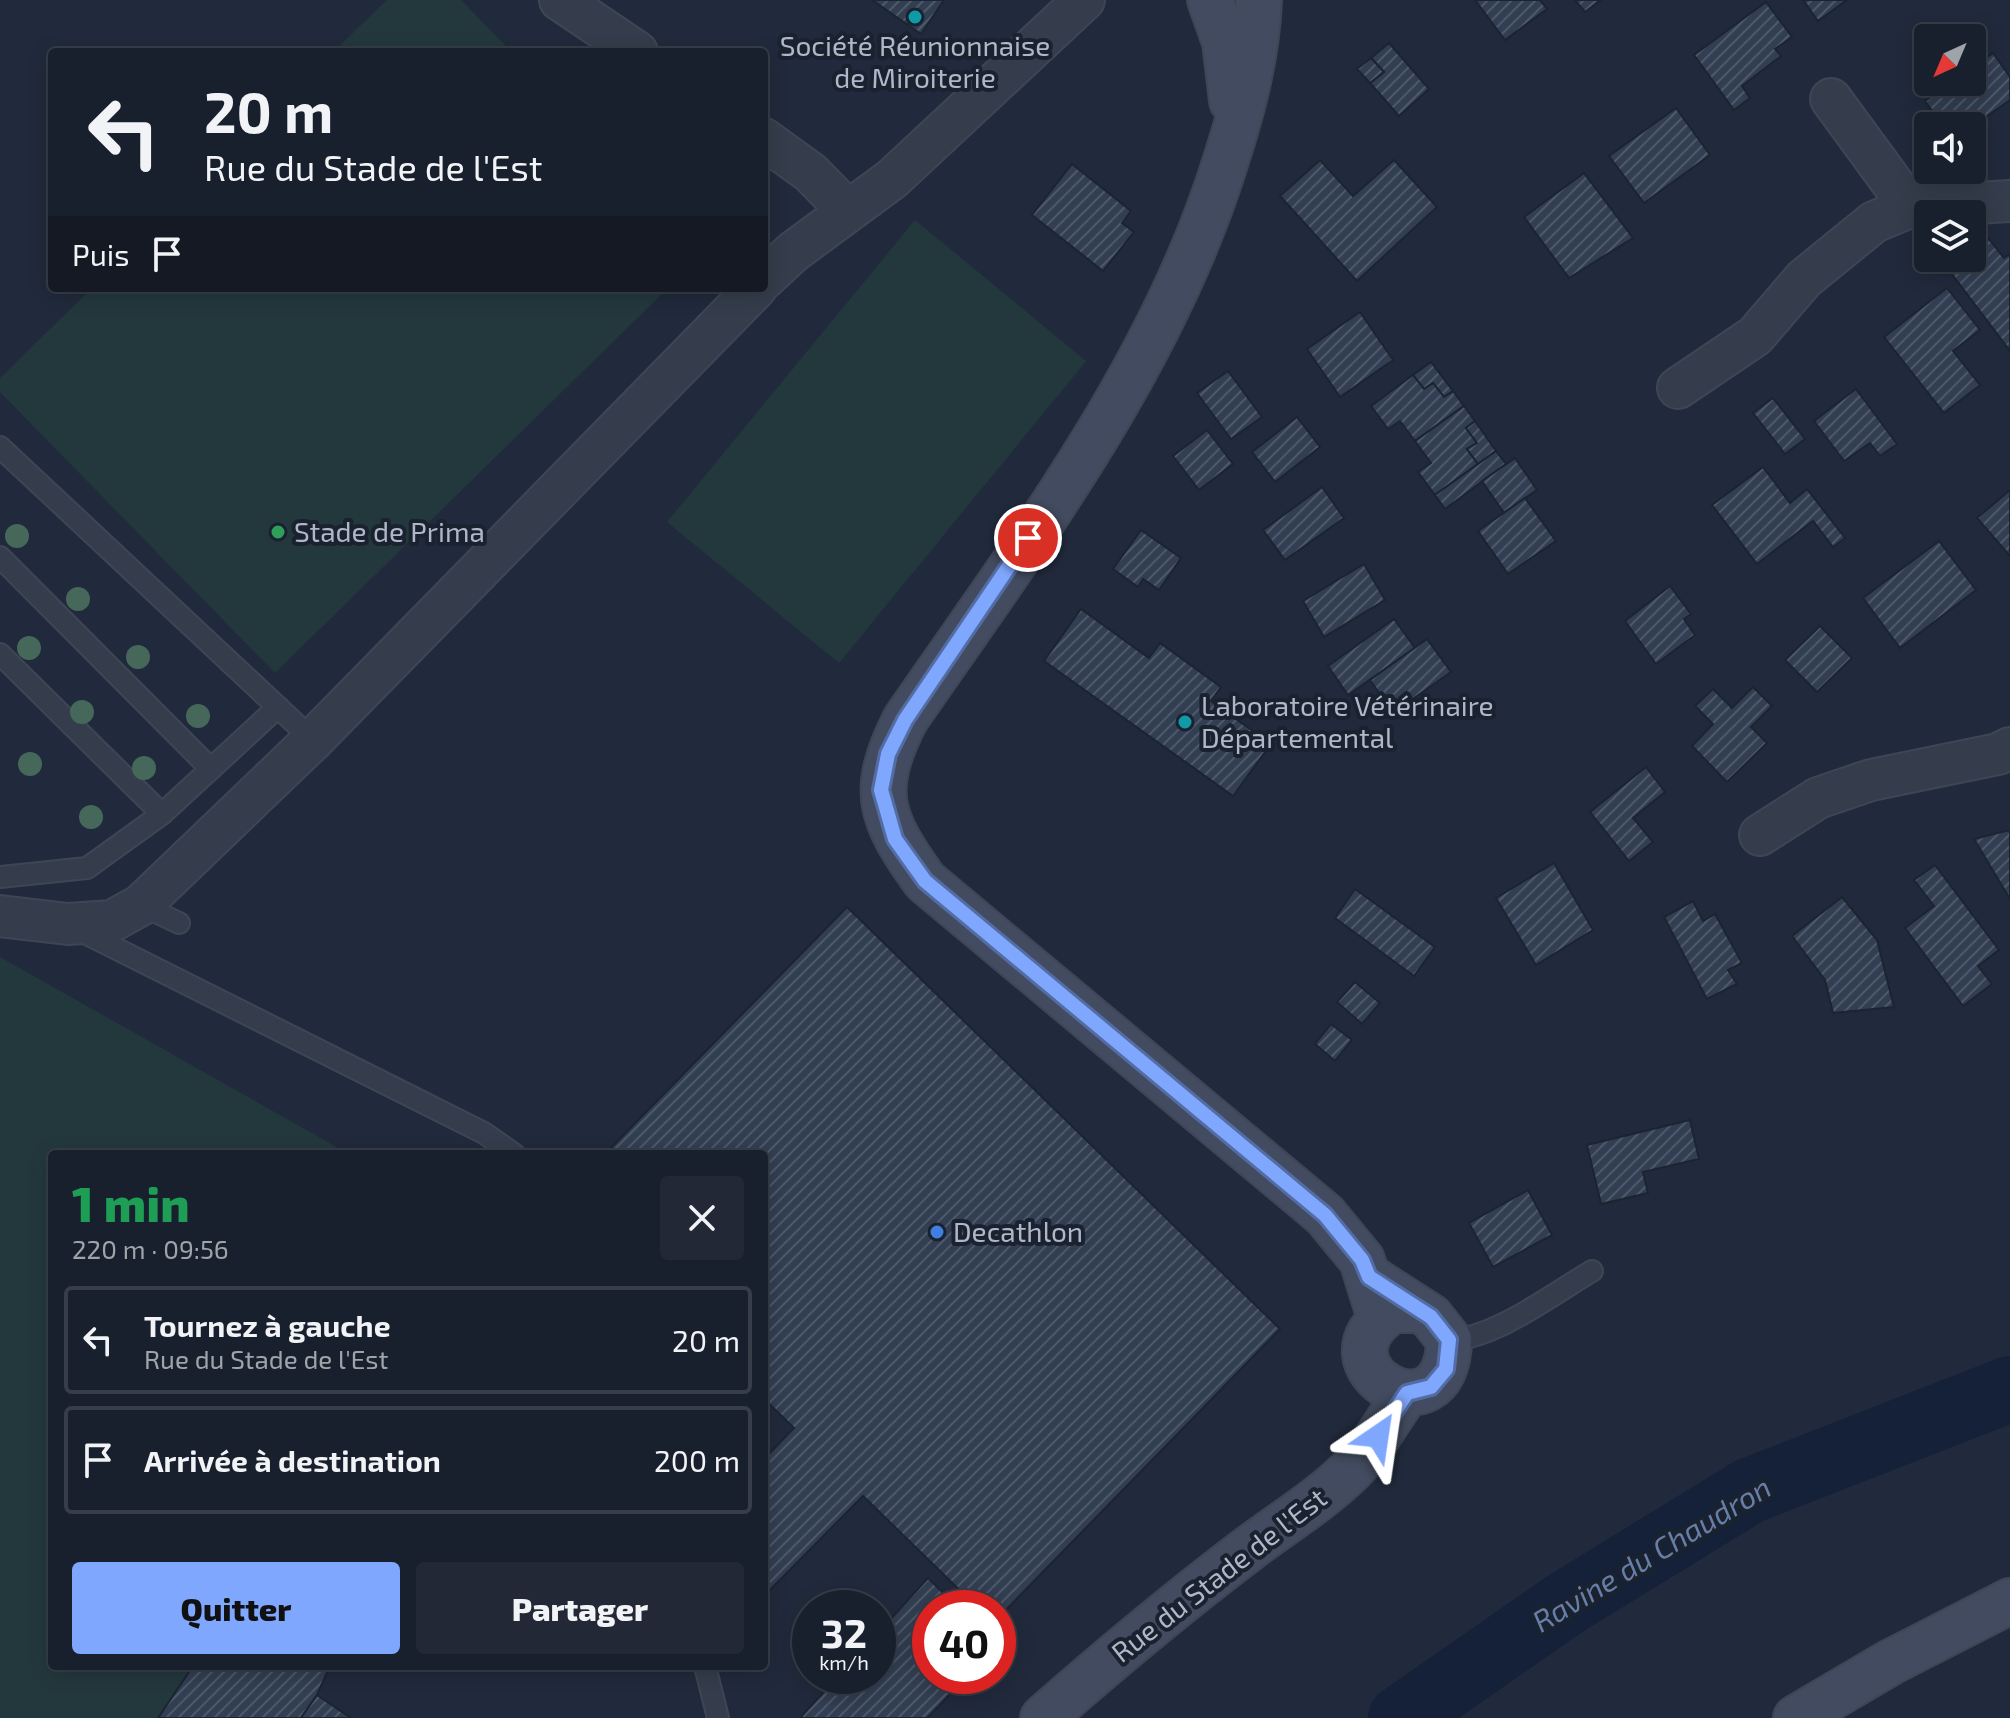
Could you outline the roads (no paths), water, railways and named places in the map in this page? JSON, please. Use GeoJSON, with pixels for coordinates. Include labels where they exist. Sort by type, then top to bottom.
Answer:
{"type":"FeatureCollection","features":[{"type":"Feature","properties":{"kind":"street"},"geometry":{"type":"LineString","coordinates":[[560,0],[631,48]]}},
{"type":"Feature","properties":{"kind":"street"},"geometry":{"type":"LineString","coordinates":[[1210,0],[1225,42],[1235,131]]}},
{"type":"Feature","properties":{"kind":"street"},"geometry":{"type":"LineString","coordinates":[[1259,0],[1257,42],[1235,131],[1201,233],[1171,304],[1138,368],[1088,448],[905,720],[888,754],[881,790],[895,839],[925,881],[1325,1215],[1362,1260],[1369,1277],[1399,1314],[1440,1326],[1449,1340]]}},
{"type":"Feature","properties":{"kind":"street"},"geometry":{"type":"LineString","coordinates":[[768,275],[793,252],[892,179],[1007,69],[1089,3]]}},
{"type":"Feature","properties":{"kind":"street"},"geometry":{"type":"LineString","coordinates":[[1831,99],[1910,207]]}},
{"type":"Feature","properties":{"kind":"street"},"geometry":{"type":"LineString","coordinates":[[768,142],[811,173],[848,211]]}},
{"type":"Feature","properties":{"kind":"street"},"geometry":{"type":"LineString","coordinates":[[1678,388],[1755,336],[1804,279],[1874,222],[1910,207],[1946,202],[2010,201]]}},
{"type":"Feature","properties":{"kind":"street"},"geometry":{"type":"LineString","coordinates":[[0,916],[68,924],[112,921],[141,905],[313,740],[752,292]]}},
{"type":"Feature","properties":{"kind":"street"},"geometry":{"type":"LineString","coordinates":[[1760,835],[1818,798],[1871,780],[2010,748]]}},
{"type":"Feature","properties":{"kind":"street"},"geometry":{"type":"LineString","coordinates":[[1390,1399],[1367,1368],[1365,1351],[1369,1332],[1399,1314]]}},
{"type":"Feature","properties":{"kind":"street","name":"Rue du Stade de l'Est"},"geometry":{"type":"LineString","coordinates":[[1043,1718],[1236,1559],[1339,1481],[1371,1448],[1390,1399],[1431,1387],[1446,1369],[1449,1340]]}},
{"type":"Feature","properties":{"kind":"street"},"geometry":{"type":"LineString","coordinates":[[1796,1718],[1891,1662],[2010,1601]]}},
{"type":"Feature","properties":{"kind":"lane"},"geometry":{"type":"LineString","coordinates":[[0,447],[313,740]]}},
{"type":"Feature","properties":{"kind":"lane"},"geometry":{"type":"LineString","coordinates":[[0,557],[211,769]]}},
{"type":"Feature","properties":{"kind":"lane"},"geometry":{"type":"LineString","coordinates":[[0,654],[162,814]]}},
{"type":"Feature","properties":{"kind":"lane"},"geometry":{"type":"LineString","coordinates":[[0,877],[87,868],[162,814],[278,707]]}},
{"type":"Feature","properties":{"kind":"lane"},"geometry":{"type":"LineString","coordinates":[[141,905],[179,923]]}},
{"type":"Feature","properties":{"kind":"lane"},"geometry":{"type":"LineString","coordinates":[[68,924],[484,1133],[508,1150]]}},
{"type":"Feature","properties":{"kind":"lane"},"geometry":{"type":"LineString","coordinates":[[1449,1340],[1465,1340],[1488,1331],[1592,1271]]}},
{"type":"Feature","properties":{"kind":"lane"},"geometry":{"type":"LineString","coordinates":[[706,1670],[718,1718]]}},
{"type":"Feature","properties":{"kind":"waterway","name":"Ravine du Chaudron"},"geometry":{"type":"LineString","coordinates":[[1401,1718],[1565,1604],[1749,1491],[2010,1389]]}},
{"type":"Feature","properties":{"kind":"place","name":"Société Réunionnaise de Miroiterie"},"geometry":{"type":"Point","coordinates":[915,17]}},
{"type":"Feature","properties":{"kind":"place","name":"Stade de Prima"},"geometry":{"type":"Point","coordinates":[278,532]}},
{"type":"Feature","properties":{"kind":"place","name":"Laboratoire Vétérinaire Départemental"},"geometry":{"type":"Point","coordinates":[1185,722]}},
{"type":"Feature","properties":{"kind":"place","name":"Decathlon"},"geometry":{"type":"Point","coordinates":[937,1232]}}]}
